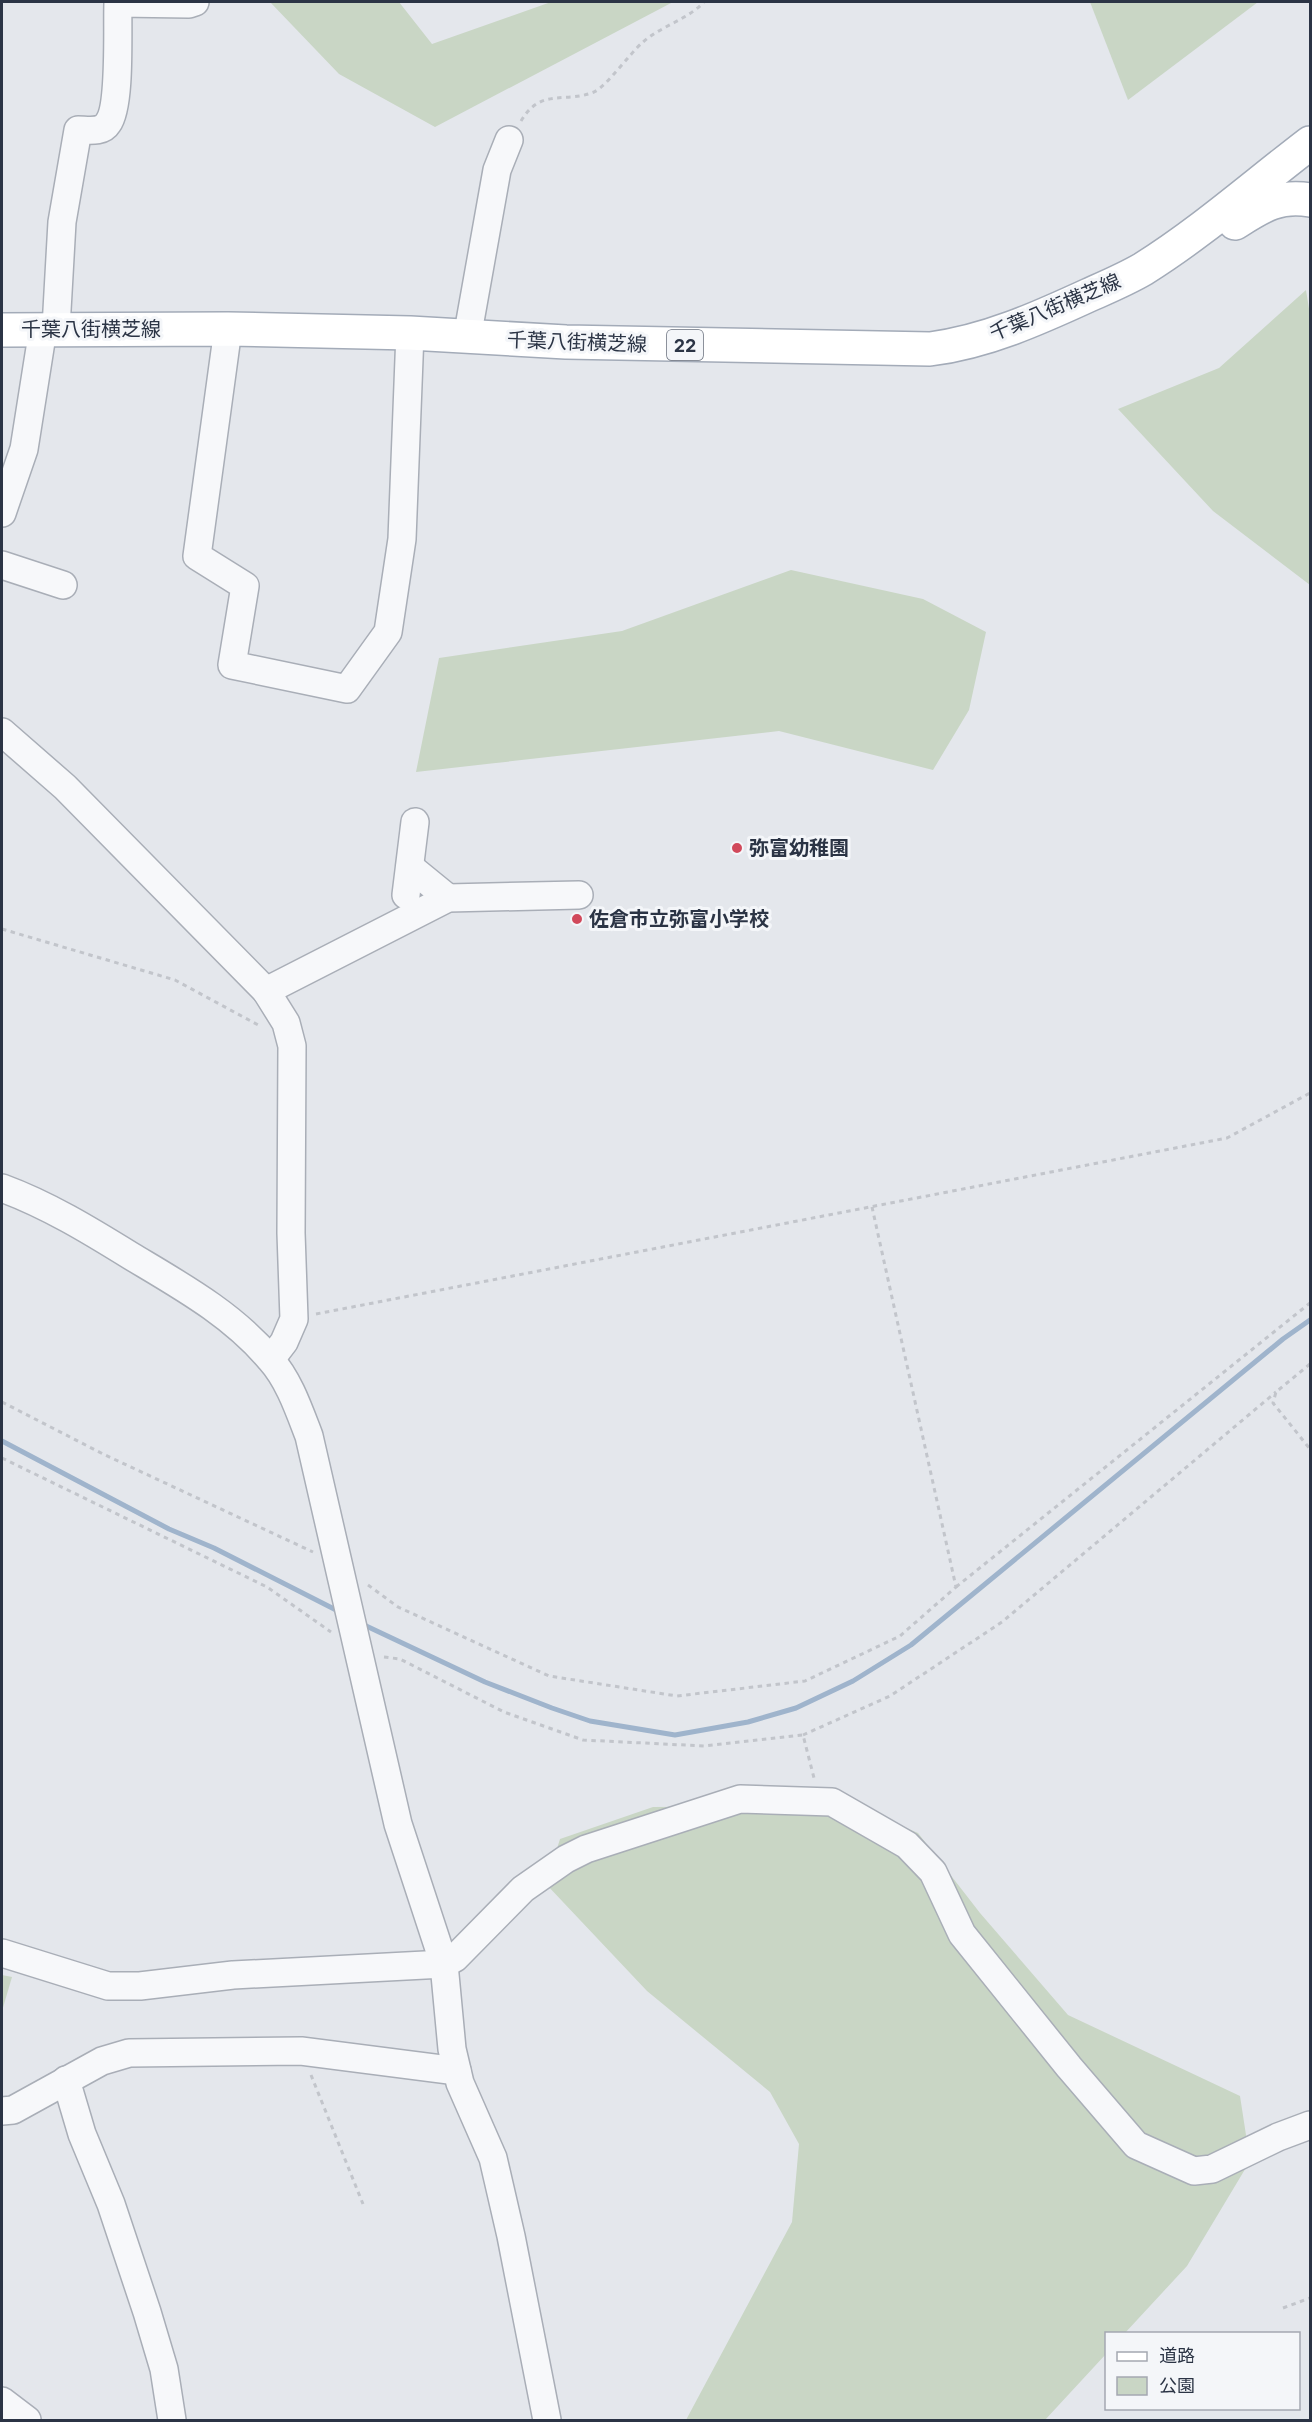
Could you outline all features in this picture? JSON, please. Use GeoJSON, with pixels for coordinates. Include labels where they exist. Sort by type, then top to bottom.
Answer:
{"type":"FeatureCollection","features":[{"type":"Feature","properties":{"kind":"main road","name":"千葉八街横芝線"},"geometry":{"type":"LineString","coordinates":[[2,330],[228,329],[410,333],[468,338],[800,348],[930,349],[946,347],[999,333],[1051,312],[1141,270],[1189,237],[1311,143]]}},
{"type":"Feature","properties":{"kind":"main road"},"geometry":{"type":"LineString","coordinates":[[1189,237],[1205,241],[1267,203],[1293,197],[1311,200]]}},
{"type":"Feature","properties":{"kind":"street"},"geometry":{"type":"LineString","coordinates":[[2,513],[24,449],[50,329],[62,222],[78,130],[100,130],[108,124],[115,105],[118,3],[189,4],[195,2]]}},
{"type":"Feature","properties":{"kind":"street"},"geometry":{"type":"LineString","coordinates":[[468,338],[497,170],[509,140]]}},
{"type":"Feature","properties":{"kind":"street"},"geometry":{"type":"LineString","coordinates":[[228,329],[197,556],[245,586],[232,664],[347,689],[388,632],[402,538],[410,333]]}},
{"type":"Feature","properties":{"kind":"street"},"geometry":{"type":"LineString","coordinates":[[2,566],[63,585]]}},
{"type":"Feature","properties":{"kind":"street"},"geometry":{"type":"LineString","coordinates":[[2,732],[65,788],[266,991],[286,1023],[292,1046],[291,1233],[294,1319],[284,1342],[271,1359]]}},
{"type":"Feature","properties":{"kind":"street"},"geometry":{"type":"LineString","coordinates":[[406,894],[415,822]]}},
{"type":"Feature","properties":{"kind":"street"},"geometry":{"type":"LineString","coordinates":[[410,867],[448,898]]}},
{"type":"Feature","properties":{"kind":"street"},"geometry":{"type":"LineString","coordinates":[[266,991],[448,898],[579,895]]}},
{"type":"Feature","properties":{"kind":"street"},"geometry":{"type":"LineString","coordinates":[[2,1188],[66,1217],[207,1301],[271,1359],[295,1402],[309,1436],[398,1824],[444,1964],[452,2049],[460,2083],[493,2158],[511,2236],[547,2421]]}},
{"type":"Feature","properties":{"kind":"street"},"geometry":{"type":"LineString","coordinates":[[2,1953],[108,1986],[140,1986],[244,1974],[444,1964],[455,1958],[523,1889],[566,1859],[586,1849],[740,1799],[832,1802],[907,1845],[933,1872],[962,1934],[1069,2067],[1136,2145],[1194,2171],[1212,2169],[1278,2137],[1311,2125]]}},
{"type":"Feature","properties":{"kind":"street"},"geometry":{"type":"LineString","coordinates":[[2,2111],[13,2110],[102,2061],[129,2053],[301,2051],[457,2070]]}},
{"type":"Feature","properties":{"kind":"street"},"geometry":{"type":"LineString","coordinates":[[66,2080],[82,2134],[111,2204],[147,2312],[164,2369],[172,2421]]}},
{"type":"Feature","properties":{"kind":"street"},"geometry":{"type":"LineString","coordinates":[[2,2401],[27,2421]]}},
{"type":"Feature","properties":{"kind":"path"},"geometry":{"type":"LineString","coordinates":[[509,140],[525,114],[545,98],[577,97],[597,91],[644,40],[695,12],[704,2]]}},
{"type":"Feature","properties":{"kind":"path"},"geometry":{"type":"LineString","coordinates":[[2,929],[175,980],[259,1026],[271,1028],[286,1023]]}},
{"type":"Feature","properties":{"kind":"path"},"geometry":{"type":"LineString","coordinates":[[294,1319],[1227,1137],[1311,1094]]}},
{"type":"Feature","properties":{"kind":"path"},"geometry":{"type":"LineString","coordinates":[[872,1207],[956,1587]]}},
{"type":"Feature","properties":{"kind":"path"},"geometry":{"type":"LineString","coordinates":[[2,1402],[103,1454],[339,1564],[398,1607],[549,1676],[677,1696],[805,1681],[900,1636],[956,1587],[1311,1303]]}},
{"type":"Feature","properties":{"kind":"path"},"geometry":{"type":"LineString","coordinates":[[2,1458],[267,1587],[358,1653],[400,1659],[504,1712],[583,1740],[704,1746],[803,1735],[890,1696],[1002,1622],[1311,1364]]}},
{"type":"Feature","properties":{"kind":"path"},"geometry":{"type":"LineString","coordinates":[[1276,1392],[1273,1403],[1311,1449]]}},
{"type":"Feature","properties":{"kind":"path"},"geometry":{"type":"LineString","coordinates":[[803,1735],[820,1801]]}},
{"type":"Feature","properties":{"kind":"path"},"geometry":{"type":"LineString","coordinates":[[301,2051],[363,2204]]}},
{"type":"Feature","properties":{"kind":"path"},"geometry":{"type":"LineString","coordinates":[[1284,2308],[1311,2298]]}},
{"type":"Feature","properties":{"kind":"green space"},"geometry":{"type":"Polygon","coordinates":[[[270,2],[399,2],[432,44],[551,2],[673,2],[435,127],[339,74],[270,2]]]}},
{"type":"Feature","properties":{"kind":"green space"},"geometry":{"type":"Polygon","coordinates":[[[1090,2],[1258,2],[1128,100],[1090,2]]]}},
{"type":"Feature","properties":{"kind":"green space"},"geometry":{"type":"Polygon","coordinates":[[[1306,290],[1310,315],[1310,585],[1213,511],[1118,409],[1219,368],[1306,290]]]}},
{"type":"Feature","properties":{"kind":"green space"},"geometry":{"type":"Polygon","coordinates":[[[791,570],[923,599],[986,632],[969,710],[933,770],[779,731],[416,772],[439,658],[622,631],[791,570]]]}},
{"type":"Feature","properties":{"kind":"green space"},"geometry":{"type":"Polygon","coordinates":[[[794,1806],[867,1811],[918,1833],[980,1913],[1068,2015],[1240,2096],[1250,2161],[1187,2266],[1126,2332],[1105,2332],[1105,2355],[1045,2420],[686,2420],[792,2222],[799,2144],[770,2092],[647,1991],[546,1884],[560,1839],[653,1807],[794,1806]]]}},
{"type":"Feature","properties":{"kind":"green space"},"geometry":{"type":"Polygon","coordinates":[[[2,1975],[12,1977],[2,2011],[2,1975]]]}},
{"type":"Feature","properties":{"kind":"waterway"},"geometry":{"type":"LineString","coordinates":[[362,1624],[485,1682],[590,1721],[675,1735],[748,1722],[796,1708],[853,1681],[911,1645],[1283,1339],[1310,1320]]}},
{"type":"Feature","properties":{"kind":"waterway"},"geometry":{"type":"LineString","coordinates":[[2,1441],[169,1529],[214,1548],[340,1612]]}},
{"type":"Feature","properties":{"kind":"place","name":"弥富幼稚園"},"geometry":{"type":"Point","coordinates":[737,848]}},
{"type":"Feature","properties":{"kind":"place","name":"佐倉市立弥富小学校"},"geometry":{"type":"Point","coordinates":[577,919]}}]}
